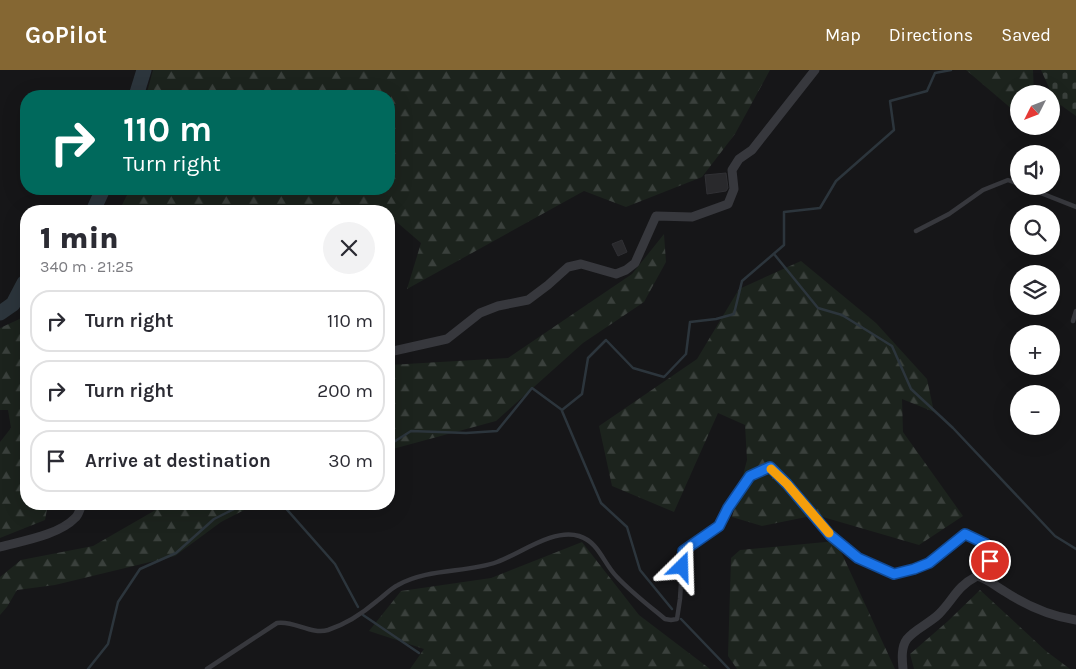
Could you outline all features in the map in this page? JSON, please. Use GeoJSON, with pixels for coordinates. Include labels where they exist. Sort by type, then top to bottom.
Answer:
{"type":"FeatureCollection","features":[{"type":"Feature","properties":{"kind":"street"},"geometry":{"type":"LineString","coordinates":[[395,351],[447,339],[480,313],[498,306],[528,300],[568,267],[582,264],[616,274],[626,270],[635,262],[656,216],[692,216],[728,204],[734,189],[732,170],[739,159],[752,150],[815,70]]}},
{"type":"Feature","properties":{"kind":"street"},"geometry":{"type":"LineString","coordinates":[[0,547],[46,534],[66,525],[76,517],[79,510]]}},
{"type":"Feature","properties":{"kind":"street"},"geometry":{"type":"LineString","coordinates":[[903,669],[902,650],[908,638],[939,614],[959,588],[977,576],[987,579],[1037,610],[1062,618],[1076,620]]}},
{"type":"Feature","properties":{"kind":"lane"},"geometry":{"type":"LineString","coordinates":[[916,231],[948,214],[983,190],[1010,181]]}},
{"type":"Feature","properties":{"kind":"lane"},"geometry":{"type":"LineString","coordinates":[[1045,195],[1076,208]]}},
{"type":"Feature","properties":{"kind":"lane"},"geometry":{"type":"LineString","coordinates":[[1072,321],[1076,311]]}},
{"type":"Feature","properties":{"kind":"lane"},"geometry":{"type":"LineString","coordinates":[[207,669],[277,623],[284,622],[306,629],[326,631],[349,621],[398,585],[432,573],[498,562],[554,536],[578,535],[593,543],[615,575],[637,596],[666,619],[677,619],[683,551],[719,526],[728,508],[750,476],[770,467],[830,535],[858,558],[894,574],[929,563],[965,534],[986,544],[990,561],[987,579]]}},
{"type":"Feature","properties":{"kind":"green space"},"geometry":{"type":"Polygon","coordinates":[[[153,70],[770,70],[735,134],[702,177],[626,207],[584,191],[407,289],[421,243],[395,221],[395,205],[122,205],[127,195],[395,195],[395,90],[148,90],[153,70]]]}},
{"type":"Feature","properties":{"kind":"green space"},"geometry":{"type":"Polygon","coordinates":[[[966,70],[1033,70],[1034,85],[1010,85],[1010,107],[966,70]]]}},
{"type":"Feature","properties":{"kind":"green space"},"geometry":{"type":"Polygon","coordinates":[[[1041,70],[1076,70],[1076,116],[1060,105],[1060,85],[1048,85],[1041,70]]]}},
{"type":"Feature","properties":{"kind":"green space"},"geometry":{"type":"Polygon","coordinates":[[[664,234],[666,262],[644,302],[583,343],[496,421],[395,448],[395,365],[508,358],[632,274],[664,234]]]}},
{"type":"Feature","properties":{"kind":"green space"},"geometry":{"type":"Polygon","coordinates":[[[801,261],[876,323],[927,379],[934,412],[902,399],[903,432],[963,516],[919,545],[816,515],[762,526],[732,517],[747,460],[745,425],[718,413],[674,512],[612,486],[599,426],[697,359],[739,289],[801,261]]]}},
{"type":"Feature","properties":{"kind":"green space"},"geometry":{"type":"Polygon","coordinates":[[[20,319],[20,510],[47,510],[45,520],[0,538],[0,442],[11,428],[8,410],[0,410],[0,328],[20,319]]]}},
{"type":"Feature","properties":{"kind":"green space"},"geometry":{"type":"Polygon","coordinates":[[[156,510],[244,510],[221,522],[175,556],[55,585],[17,590],[0,615],[0,577],[21,560],[93,546],[156,510]]]}},
{"type":"Feature","properties":{"kind":"green space"},"geometry":{"type":"Polygon","coordinates":[[[836,541],[895,669],[737,669],[728,656],[731,558],[740,550],[836,541]]]}},
{"type":"Feature","properties":{"kind":"green space"},"geometry":{"type":"Polygon","coordinates":[[[582,542],[639,615],[710,669],[410,669],[424,649],[369,631],[401,591],[491,578],[582,542]]]}},
{"type":"Feature","properties":{"kind":"green space"},"geometry":{"type":"Polygon","coordinates":[[[980,590],[1046,651],[1070,669],[914,669],[910,654],[980,590]]]}},
{"type":"Feature","properties":{"kind":"building"},"geometry":{"type":"Polygon","coordinates":[[[726,173],[728,188],[726,191],[707,194],[705,175],[726,173]]]}},
{"type":"Feature","properties":{"kind":"building"},"geometry":{"type":"Polygon","coordinates":[[[622,240],[627,252],[618,256],[612,244],[622,240]]]}},
{"type":"Feature","properties":{"kind":"waterway"},"geometry":{"type":"LineString","coordinates":[[138,90],[144,70]]}},
{"type":"Feature","properties":{"kind":"waterway"},"geometry":{"type":"LineString","coordinates":[[395,441],[411,431],[466,433],[497,431],[532,388],[562,410],[582,394],[588,358],[606,340],[633,368],[664,377],[686,354],[690,322],[716,319],[734,314],[742,281],[784,245],[784,212],[820,208],[836,181],[894,130],[890,101],[927,91],[935,73],[951,70]]}},
{"type":"Feature","properties":{"kind":"waterway"},"geometry":{"type":"LineString","coordinates":[[96,205],[100,195]]}},
{"type":"Feature","properties":{"kind":"waterway"},"geometry":{"type":"LineString","coordinates":[[774,254],[818,308],[842,315],[892,346],[911,389],[953,428],[1055,536],[1076,549]]}},
{"type":"Feature","properties":{"kind":"waterway"},"geometry":{"type":"LineString","coordinates":[[0,313],[13,304],[20,291]]}},
{"type":"Feature","properties":{"kind":"waterway"},"geometry":{"type":"LineString","coordinates":[[562,411],[601,503],[627,527],[640,570],[672,609]]}},
{"type":"Feature","properties":{"kind":"waterway"},"geometry":{"type":"LineString","coordinates":[[88,669],[108,644],[118,602],[140,569],[176,553],[214,519],[232,510]]}},
{"type":"Feature","properties":{"kind":"waterway"},"geometry":{"type":"LineString","coordinates":[[287,510],[335,564],[358,607]]}},
{"type":"Feature","properties":{"kind":"waterway"},"geometry":{"type":"LineString","coordinates":[[363,615],[419,653]]}},
{"type":"Feature","properties":{"kind":"waterway"},"geometry":{"type":"LineString","coordinates":[[681,619],[729,669]]}},
{"type":"Feature","properties":{"kind":"slow traffic"},"geometry":{"type":"LineString","coordinates":[[771,469],[787,484],[829,533]]}},
{"type":"Feature","properties":{"kind":"route"},"geometry":{"type":"LineString","coordinates":[[682,567],[683,551],[719,526],[728,508],[750,476],[770,467],[830,535],[858,558],[886,571],[894,574],[929,563],[965,534],[986,544],[990,561]]}}]}
